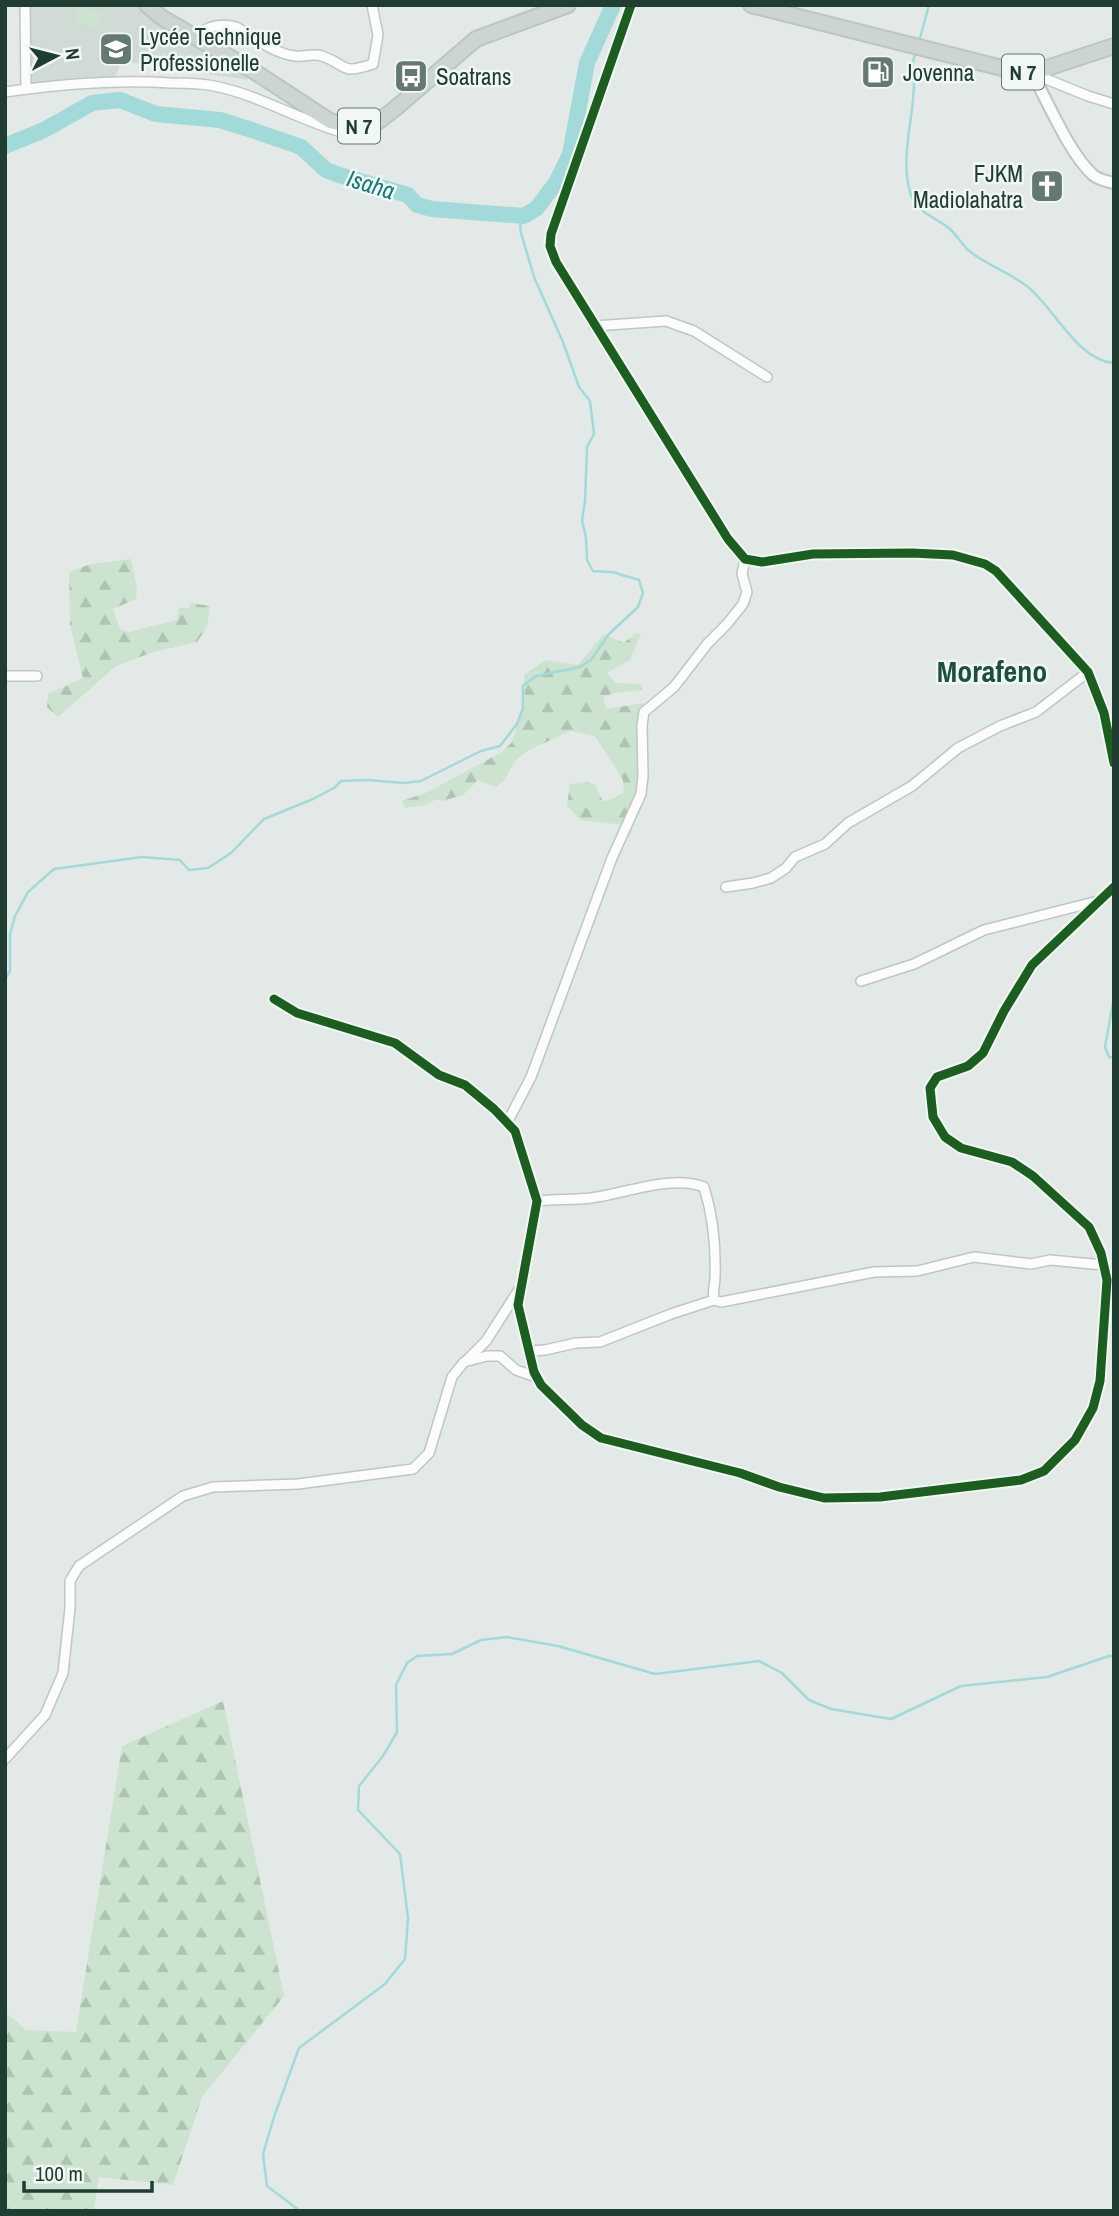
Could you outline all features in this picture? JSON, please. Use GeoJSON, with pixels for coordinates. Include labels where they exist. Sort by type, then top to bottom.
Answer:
{"type":"FeatureCollection","features":[{"type":"Feature","properties":{"kind":"main road","name":"N 7"},"geometry":{"type":"LineString","coordinates":[[147,5],[330,121],[357,127],[379,121],[476,38],[568,5]]}},
{"type":"Feature","properties":{"kind":"main road","name":"N 7"},"geometry":{"type":"LineString","coordinates":[[751,5],[1006,69],[1032,73],[1114,46]]}},
{"type":"Feature","properties":{"kind":"street"},"geometry":{"type":"LineString","coordinates":[[25,5],[26,89]]}},
{"type":"Feature","properties":{"kind":"street"},"geometry":{"type":"LineString","coordinates":[[196,36],[206,28],[228,25],[294,56],[321,55],[347,70],[357,69],[373,64],[378,44],[372,5]]}},
{"type":"Feature","properties":{"kind":"street"},"geometry":{"type":"LineString","coordinates":[[631,5],[551,234],[550,246],[556,262],[594,326],[728,539],[745,559],[762,562],[813,554],[912,553],[953,555],[985,564],[996,571],[1025,601],[1087,672],[1104,713],[1114,763]]}},
{"type":"Feature","properties":{"kind":"street"},"geometry":{"type":"LineString","coordinates":[[1032,73],[1114,104]]}},
{"type":"Feature","properties":{"kind":"street"},"geometry":{"type":"LineString","coordinates":[[1032,73],[1082,161],[1093,174],[1114,183]]}},
{"type":"Feature","properties":{"kind":"street"},"geometry":{"type":"LineString","coordinates":[[5,92],[96,80],[213,85],[253,97],[321,127],[345,133],[357,127]]}},
{"type":"Feature","properties":{"kind":"street"},"geometry":{"type":"LineString","coordinates":[[594,326],[666,321],[694,331],[767,377]]}},
{"type":"Feature","properties":{"kind":"street"},"geometry":{"type":"LineString","coordinates":[[507,1123],[531,1077],[612,858],[640,794],[643,776],[644,712],[674,687],[743,604],[747,592],[743,574],[745,559]]}},
{"type":"Feature","properties":{"kind":"street"},"geometry":{"type":"LineString","coordinates":[[726,887],[771,878],[795,858],[825,844],[848,823],[912,786],[958,748],[1000,726],[1036,712],[1087,672]]}},
{"type":"Feature","properties":{"kind":"street"},"geometry":{"type":"LineString","coordinates":[[5,676],[37,676]]}},
{"type":"Feature","properties":{"kind":"street"},"geometry":{"type":"LineString","coordinates":[[274,999],[297,1013],[395,1043],[439,1075],[465,1085],[514,1131],[537,1201],[518,1305],[536,1377],[582,1425],[601,1438],[740,1473],[779,1487],[824,1498],[880,1497],[1021,1480],[1044,1471],[1075,1440],[1093,1408],[1100,1381],[1107,1280],[1101,1253],[1089,1227],[1033,1176],[1012,1162],[961,1148],[945,1137],[933,1117],[930,1088],[937,1077],[968,1066],[983,1053],[1032,965],[1114,887]]}},
{"type":"Feature","properties":{"kind":"street"},"geometry":{"type":"LineString","coordinates":[[861,981],[914,964],[984,930],[1101,901]]}},
{"type":"Feature","properties":{"kind":"street"},"geometry":{"type":"LineString","coordinates":[[537,1201],[590,1198],[653,1185],[697,1184],[704,1187],[715,1236],[714,1300]]}},
{"type":"Feature","properties":{"kind":"street"},"geometry":{"type":"LineString","coordinates":[[530,1351],[600,1342],[714,1300],[722,1302],[874,1272],[917,1271],[974,1257],[1031,1264],[1050,1260],[1103,1265]]}},
{"type":"Feature","properties":{"kind":"street"},"geometry":{"type":"LineString","coordinates":[[5,1759],[45,1715],[63,1673],[70,1581],[79,1566],[183,1496],[213,1487],[298,1483],[413,1469],[429,1453],[452,1377],[486,1341],[521,1286]]}},
{"type":"Feature","properties":{"kind":"street"},"geometry":{"type":"LineString","coordinates":[[464,1362],[487,1356],[500,1356],[516,1370],[536,1377]]}},
{"type":"Feature","properties":{"kind":"shaded area","name":"Lycée Technique Professionelle"},"geometry":{"type":"Polygon","coordinates":[[[29,5],[143,5],[246,73],[248,80],[122,61],[115,77],[27,85],[29,5]]]}},
{"type":"Feature","properties":{"kind":"green space"},"geometry":{"type":"Polygon","coordinates":[[[76,8],[102,12],[99,27],[74,23],[76,8]]]}},
{"type":"Feature","properties":{"kind":"green space"},"geometry":{"type":"Polygon","coordinates":[[[131,559],[137,588],[136,599],[113,609],[120,629],[128,632],[177,620],[179,607],[188,609],[191,603],[210,606],[207,627],[197,642],[153,652],[116,666],[58,717],[47,707],[48,694],[83,678],[70,625],[69,572],[91,564],[131,559]]]}},
{"type":"Feature","properties":{"kind":"green space"},"geometry":{"type":"Polygon","coordinates":[[[636,633],[641,634],[630,660],[607,673],[616,683],[642,684],[642,690],[603,697],[606,709],[644,703],[637,720],[637,784],[624,825],[581,820],[567,806],[570,784],[588,782],[595,785],[603,801],[624,792],[623,780],[595,736],[570,731],[527,751],[515,761],[504,780],[496,787],[478,780],[463,795],[405,808],[402,801],[428,792],[502,752],[512,742],[525,702],[524,675],[545,660],[578,665],[604,634],[624,643],[636,633]]]}},
{"type":"Feature","properties":{"kind":"green space"},"geometry":{"type":"Polygon","coordinates":[[[223,1701],[284,1996],[202,2097],[173,2185],[99,2177],[94,2209],[89,2211],[5,2211],[5,2012],[26,2030],[76,2032],[122,1746],[223,1701]]]}},
{"type":"Feature","properties":{"kind":"waterway","name":"Isaha"},"geometry":{"type":"LineString","coordinates":[[5,146],[44,130],[92,103],[120,100],[156,114],[220,120],[301,147],[326,170],[408,195],[417,205],[432,209],[524,216],[537,208],[543,200],[557,181],[570,154],[587,63],[613,5]]}},
{"type":"Feature","properties":{"kind":"waterway"},"geometry":{"type":"LineString","coordinates":[[919,42],[929,5]]}},
{"type":"Feature","properties":{"kind":"waterway"},"geometry":{"type":"LineString","coordinates":[[916,52],[906,167],[914,201],[923,211],[951,230],[968,250],[1028,287],[1089,353],[1114,363]]}},
{"type":"Feature","properties":{"kind":"waterway"},"geometry":{"type":"LineString","coordinates":[[5,979],[10,971],[10,934],[15,916],[28,892],[54,869],[142,857],[180,860],[189,870],[208,868],[231,853],[264,819],[313,799],[334,788],[341,781],[421,781],[481,751],[500,746],[517,724],[523,708],[523,686],[536,676],[580,667],[591,660],[609,634],[638,607],[643,593],[639,580],[612,572],[593,571],[587,560],[582,520],[587,447],[594,434],[590,401],[579,387],[563,342],[534,277],[521,233],[520,226],[524,216]]}},
{"type":"Feature","properties":{"kind":"waterway"},"geometry":{"type":"LineString","coordinates":[[1114,997],[1105,1047],[1109,1057],[1114,1058]]}},
{"type":"Feature","properties":{"kind":"waterway"},"geometry":{"type":"LineString","coordinates":[[300,2211],[267,2186],[263,2154],[299,2048],[385,1984],[405,1959],[408,1918],[400,1854],[358,1810],[359,1786],[383,1756],[397,1732],[396,1685],[407,1663],[417,1656],[452,1654],[481,1640],[507,1637],[558,1646],[655,1674],[759,1661],[782,1673],[809,1700],[831,1709],[891,1719],[961,1686],[1047,1677],[1114,1656]]}},
{"type":"Feature","properties":{"kind":"cycle path"},"geometry":{"type":"LineString","coordinates":[[631,5],[551,234],[550,246],[556,262],[728,539],[745,559],[762,562],[813,554],[912,553],[953,555],[985,564],[996,571],[1088,672],[1104,713],[1114,763]]}},
{"type":"Feature","properties":{"kind":"cycle path"},"geometry":{"type":"LineString","coordinates":[[274,999],[297,1013],[395,1043],[439,1075],[465,1085],[515,1131],[537,1201],[518,1305],[534,1372],[541,1385],[582,1425],[601,1438],[740,1473],[779,1487],[824,1498],[880,1497],[1021,1480],[1044,1471],[1075,1440],[1093,1408],[1100,1381],[1107,1280],[1101,1253],[1089,1227],[1033,1176],[1012,1162],[961,1148],[945,1137],[933,1117],[930,1088],[937,1077],[968,1066],[983,1053],[1032,965],[1114,887]]}},
{"type":"Feature","properties":{"kind":"place","name":"Lycée Technique Professionelle"},"geometry":{"type":"Point","coordinates":[116,49]}},
{"type":"Feature","properties":{"kind":"place","name":"Jovenna"},"geometry":{"type":"Point","coordinates":[878,72]}},
{"type":"Feature","properties":{"kind":"place","name":"Soatrans"},"geometry":{"type":"Point","coordinates":[411,76]}},
{"type":"Feature","properties":{"kind":"place","name":"FJKM Madiolahatra"},"geometry":{"type":"Point","coordinates":[1047,186]}},
{"type":"Feature","properties":{"kind":"district","name":"Morafeno"},"geometry":{"type":"Point","coordinates":[992,671]}}]}
